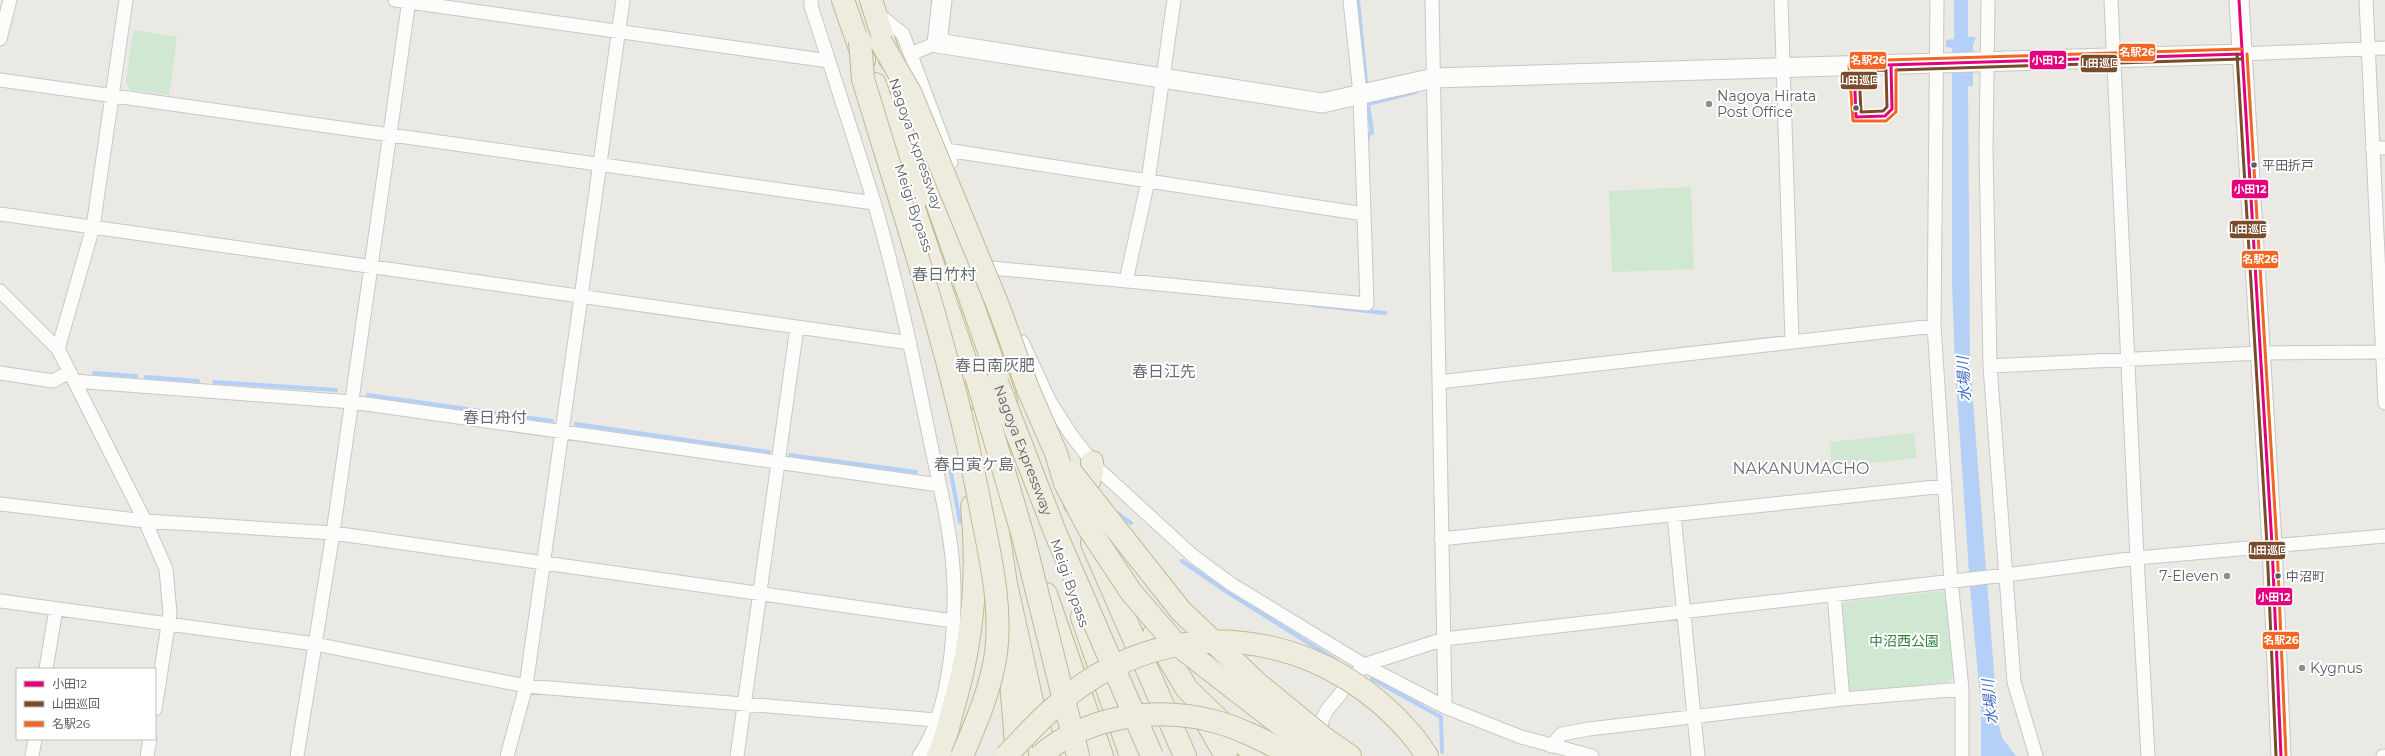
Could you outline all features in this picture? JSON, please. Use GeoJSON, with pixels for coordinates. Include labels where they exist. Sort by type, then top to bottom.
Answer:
{"type":"FeatureCollection","features":[{"type":"Feature","properties":{"kind":"highway","name":"Nagoya Expressway"},"geometry":{"type":"LineString","coordinates":[[844,0],[870,41],[997,382],[1055,532],[1152,756]]}},
{"type":"Feature","properties":{"kind":"highway","name":"Meigi Bypass"},"geometry":{"type":"LineString","coordinates":[[844,0],[978,398],[1102,756]]}},
{"type":"Feature","properties":{"kind":"highway","name":"Nagoya Expressway"},"geometry":{"type":"LineString","coordinates":[[871,4],[870,41],[978,383],[1023,536],[1078,756]]}},
{"type":"Feature","properties":{"kind":"highway","name":"Meigi Bypass"},"geometry":{"type":"LineString","coordinates":[[871,4],[930,183],[1131,756]]}},
{"type":"Feature","properties":{"kind":"highway"},"geometry":{"type":"LineString","coordinates":[[870,41],[863,79],[936,321],[976,481],[994,577],[997,629],[992,674],[962,756]]}},
{"type":"Feature","properties":{"kind":"highway"},"geometry":{"type":"LineString","coordinates":[[870,41],[911,94],[1000,308],[1028,389],[1056,453],[1065,483],[1088,527],[1131,592],[1174,642],[1321,756]]}},
{"type":"Feature","properties":{"kind":"highway"},"geometry":{"type":"LineString","coordinates":[[994,364],[1032,417],[1087,533],[1185,756]]}},
{"type":"Feature","properties":{"kind":"highway"},"geometry":{"type":"LineString","coordinates":[[978,398],[1006,584],[1031,698],[1047,756]]}},
{"type":"Feature","properties":{"kind":"highway"},"geometry":{"type":"LineString","coordinates":[[930,754],[966,663],[970,632],[975,557],[971,492],[959,409]]}},
{"type":"Feature","properties":{"kind":"highway"},"geometry":{"type":"LineString","coordinates":[[1056,453],[1181,611],[1258,684],[1324,738],[1350,756]]}},
{"type":"Feature","properties":{"kind":"highway"},"geometry":{"type":"LineString","coordinates":[[1074,506],[1090,481],[1093,470],[1092,462]]}},
{"type":"Feature","properties":{"kind":"highway"},"geometry":{"type":"LineString","coordinates":[[1087,533],[1118,575],[1226,756]]}},
{"type":"Feature","properties":{"kind":"highway"},"geometry":{"type":"LineString","coordinates":[[1006,584],[1009,673],[1017,756]]}},
{"type":"Feature","properties":{"kind":"highway"},"geometry":{"type":"LineString","coordinates":[[1006,756],[1051,710],[1075,690],[1098,675],[1152,652],[1175,646],[1225,642],[1274,648],[1322,664],[1344,675],[1383,704],[1401,722],[1427,756]]}},
{"type":"Feature","properties":{"kind":"highway"},"geometry":{"type":"LineString","coordinates":[[1187,689],[1256,756]]}},
{"type":"Feature","properties":{"kind":"highway"},"geometry":{"type":"LineString","coordinates":[[1040,756],[1058,743],[1095,725],[1140,715],[1163,715],[1213,721],[1239,730],[1294,756]]}},
{"type":"Feature","properties":{"kind":"street"},"geometry":{"type":"LineString","coordinates":[[0,39],[10,0]]}},
{"type":"Feature","properties":{"kind":"street"},"geometry":{"type":"LineString","coordinates":[[58,349],[93,227],[126,0]]}},
{"type":"Feature","properties":{"kind":"street"},"geometry":{"type":"LineString","coordinates":[[507,756],[526,686],[623,0]]}},
{"type":"Feature","properties":{"kind":"street"},"geometry":{"type":"LineString","coordinates":[[811,0],[874,204],[910,343],[939,485],[951,559],[954,586],[952,647],[946,683],[936,720],[930,754]]}},
{"type":"Feature","properties":{"kind":"street"},"geometry":{"type":"LineString","coordinates":[[937,42],[942,0]]}},
{"type":"Feature","properties":{"kind":"street"},"geometry":{"type":"LineString","coordinates":[[1126,281],[1148,181],[1174,0]]}},
{"type":"Feature","properties":{"kind":"street"},"geometry":{"type":"LineString","coordinates":[[992,268],[1367,304],[1360,94],[1350,0]]}},
{"type":"Feature","properties":{"kind":"street"},"geometry":{"type":"LineString","coordinates":[[1432,0],[1445,707]]}},
{"type":"Feature","properties":{"kind":"street"},"geometry":{"type":"LineString","coordinates":[[1781,0],[1792,341]]}},
{"type":"Feature","properties":{"kind":"street"},"geometry":{"type":"LineString","coordinates":[[1937,0],[1939,63],[1934,326],[1945,486],[1955,581],[1962,689],[1962,756]]}},
{"type":"Feature","properties":{"kind":"street"},"geometry":{"type":"LineString","coordinates":[[1988,0],[1985,62],[1990,366],[2001,576],[2014,682],[2036,756]]}},
{"type":"Feature","properties":{"kind":"street"},"geometry":{"type":"LineString","coordinates":[[2111,0],[2129,359],[2137,558],[2148,756]]}},
{"type":"Feature","properties":{"kind":"street"},"geometry":{"type":"LineString","coordinates":[[2239,0],[2272,545],[2281,756]]}},
{"type":"Feature","properties":{"kind":"street"},"geometry":{"type":"LineString","coordinates":[[2366,0],[2368,49],[2379,148],[2385,403]]}},
{"type":"Feature","properties":{"kind":"street"},"geometry":{"type":"LineString","coordinates":[[297,756],[333,533],[352,402],[389,135],[404,1],[829,61]]}},
{"type":"Feature","properties":{"kind":"street"},"geometry":{"type":"LineString","coordinates":[[871,4],[901,31],[1025,350],[1050,402],[1092,462],[1193,556],[1231,584],[1364,666],[1445,707],[1521,737],[1592,756]]}},
{"type":"Feature","properties":{"kind":"street"},"geometry":{"type":"LineString","coordinates":[[911,54],[937,42],[1322,103],[1434,78],[2242,54],[2385,48]]}},
{"type":"Feature","properties":{"kind":"street"},"geometry":{"type":"LineString","coordinates":[[0,80],[874,204]]}},
{"type":"Feature","properties":{"kind":"street"},"geometry":{"type":"LineString","coordinates":[[946,150],[1364,214]]}},
{"type":"Feature","properties":{"kind":"street"},"geometry":{"type":"LineString","coordinates":[[0,214],[910,343]]}},
{"type":"Feature","properties":{"kind":"street"},"geometry":{"type":"LineString","coordinates":[[0,291],[58,349],[145,521],[166,569],[170,613],[156,703]]}},
{"type":"Feature","properties":{"kind":"street"},"geometry":{"type":"LineString","coordinates":[[1438,382],[1934,326]]}},
{"type":"Feature","properties":{"kind":"street"},"geometry":{"type":"LineString","coordinates":[[737,756],[797,327]]}},
{"type":"Feature","properties":{"kind":"street"},"geometry":{"type":"LineString","coordinates":[[1990,366],[2260,353],[2383,352]]}},
{"type":"Feature","properties":{"kind":"street"},"geometry":{"type":"LineString","coordinates":[[0,372],[53,381],[72,376],[352,402],[939,485]]}},
{"type":"Feature","properties":{"kind":"street"},"geometry":{"type":"LineString","coordinates":[[1441,539],[1945,486]]}},
{"type":"Feature","properties":{"kind":"street"},"geometry":{"type":"LineString","coordinates":[[0,504],[145,521],[333,533],[953,621]]}},
{"type":"Feature","properties":{"kind":"street"},"geometry":{"type":"LineString","coordinates":[[1674,514],[1682,611],[1698,756]]}},
{"type":"Feature","properties":{"kind":"street"},"geometry":{"type":"LineString","coordinates":[[1327,756],[1321,740],[1322,720],[1326,710],[1364,666],[1444,639],[2001,576],[2137,558],[2385,536]]}},
{"type":"Feature","properties":{"kind":"street"},"geometry":{"type":"LineString","coordinates":[[1834,594],[1843,699]]}},
{"type":"Feature","properties":{"kind":"street"},"geometry":{"type":"LineString","coordinates":[[0,602],[315,644],[526,686],[936,720]]}},
{"type":"Feature","properties":{"kind":"street"},"geometry":{"type":"LineString","coordinates":[[46,668],[56,609]]}},
{"type":"Feature","properties":{"kind":"street"},"geometry":{"type":"LineString","coordinates":[[1551,746],[1562,734],[1589,729],[1843,699],[1962,689]]}},
{"type":"Feature","properties":{"kind":"street"},"geometry":{"type":"LineString","coordinates":[[32,756],[35,740]]}},
{"type":"Feature","properties":{"kind":"street"},"geometry":{"type":"LineString","coordinates":[[147,756],[150,740]]}},
{"type":"Feature","properties":{"kind":"green space"},"geometry":{"type":"Polygon","coordinates":[[[133,30],[177,37],[169,95],[130,90],[126,83],[133,30]]]}},
{"type":"Feature","properties":{"kind":"green space"},"geometry":{"type":"Polygon","coordinates":[[[1691,187],[1694,269],[1612,272],[1609,191],[1691,187]]]}},
{"type":"Feature","properties":{"kind":"green space"},"geometry":{"type":"Polygon","coordinates":[[[1914,433],[1917,458],[1832,467],[1830,442],[1914,433]]]}},
{"type":"Feature","properties":{"kind":"green space","name":"中沼西公園"},"geometry":{"type":"Polygon","coordinates":[[[1943,591],[1948,595],[1955,677],[1948,682],[1852,693],[1848,690],[1841,606],[1845,602],[1943,591]]]}},
{"type":"Feature","properties":{"kind":"water","name":"水場川"},"geometry":{"type":"Polygon","coordinates":[[[1954,0],[1968,0],[1968,37],[1976,37],[1973,45],[1973,86],[1968,86],[1970,364],[1998,723],[2002,738],[2016,756],[1981,756],[1981,707],[1970,587],[1955,366],[1952,281],[1952,48],[1946,47],[1946,40],[1954,39],[1954,0]]]}},
{"type":"Feature","properties":{"kind":"waterway"},"geometry":{"type":"LineString","coordinates":[[1358,0],[1366,82]]}},
{"type":"Feature","properties":{"kind":"waterway"},"geometry":{"type":"LineString","coordinates":[[1368,139],[1368,134],[1372,133],[1368,104],[1416,92]]}},
{"type":"Feature","properties":{"kind":"waterway"},"geometry":{"type":"LineString","coordinates":[[1312,305],[1385,313]]}},
{"type":"Feature","properties":{"kind":"waterway"},"geometry":{"type":"LineString","coordinates":[[94,373],[136,376]]}},
{"type":"Feature","properties":{"kind":"waterway"},"geometry":{"type":"LineString","coordinates":[[146,377],[198,381]]}},
{"type":"Feature","properties":{"kind":"waterway"},"geometry":{"type":"LineString","coordinates":[[214,382],[336,390]]}},
{"type":"Feature","properties":{"kind":"waterway"},"geometry":{"type":"LineString","coordinates":[[368,395],[552,421]]}},
{"type":"Feature","properties":{"kind":"waterway"},"geometry":{"type":"LineString","coordinates":[[576,424],[769,452]]}},
{"type":"Feature","properties":{"kind":"waterway"},"geometry":{"type":"LineString","coordinates":[[790,455],[916,472]]}},
{"type":"Feature","properties":{"kind":"waterway"},"geometry":{"type":"LineString","coordinates":[[946,469],[950,468],[960,522],[967,520]]}},
{"type":"Feature","properties":{"kind":"waterway"},"geometry":{"type":"LineString","coordinates":[[1114,511],[1131,523]]}},
{"type":"Feature","properties":{"kind":"waterway"},"geometry":{"type":"LineString","coordinates":[[1182,561],[1227,592],[1337,661]]}},
{"type":"Feature","properties":{"kind":"waterway"},"geometry":{"type":"LineString","coordinates":[[1372,679],[1441,717],[1442,752]]}},
{"type":"Feature","properties":{"kind":"transit line","name":"小田12"},"geometry":{"type":"LineString","coordinates":[[2239,0],[2272,545],[2281,756]]}},
{"type":"Feature","properties":{"kind":"transit line","name":"名駅26"},"geometry":{"type":"LineString","coordinates":[[1896,70],[1896,112],[1886,121],[1853,121],[1849,66],[1853,61],[2242,49]]}},
{"type":"Feature","properties":{"kind":"transit line","name":"山田巡回"},"geometry":{"type":"LineString","coordinates":[[2237,54],[2267,545],[2276,756]]}},
{"type":"Feature","properties":{"kind":"transit line","name":"小田12"},"geometry":{"type":"LineString","coordinates":[[1854,66],[2242,54]]}},
{"type":"Feature","properties":{"kind":"transit line","name":"名駅26"},"geometry":{"type":"LineString","coordinates":[[2247,54],[2277,545],[2286,756]]}},
{"type":"Feature","properties":{"kind":"transit line","name":"山田巡回"},"geometry":{"type":"LineString","coordinates":[[1896,70],[2242,59]]}},
{"type":"Feature","properties":{"kind":"transit line","name":"小田12"},"geometry":{"type":"LineString","coordinates":[[1854,66],[1856,117],[1885,116],[1892,109],[1891,65]]}},
{"type":"Feature","properties":{"kind":"transit line","name":"山田巡回"},"geometry":{"type":"LineString","coordinates":[[1886,70],[1887,107],[1883,111],[1861,112],[1859,71],[1886,70]]}},
{"type":"Feature","properties":{"kind":"place","name":"Nagoya Hirata Post Office"},"geometry":{"type":"Point","coordinates":[1709,104]}},
{"type":"Feature","properties":{"kind":"place","name":"平田折戸"},"geometry":{"type":"Point","coordinates":[2254,165]}},
{"type":"Feature","properties":{"kind":"place","name":"7-Eleven"},"geometry":{"type":"Point","coordinates":[2227,576]}},
{"type":"Feature","properties":{"kind":"place","name":"中沼町"},"geometry":{"type":"Point","coordinates":[2278,576]}},
{"type":"Feature","properties":{"kind":"place","name":"Kygnus"},"geometry":{"type":"Point","coordinates":[2302,668]}},
{"type":"Feature","properties":{"kind":"district","name":"春日竹村"},"geometry":{"type":"Point","coordinates":[944,274]}},
{"type":"Feature","properties":{"kind":"district","name":"春日南灰肥"},"geometry":{"type":"Point","coordinates":[995,365]}},
{"type":"Feature","properties":{"kind":"district","name":"春日江先"},"geometry":{"type":"Point","coordinates":[1164,371]}},
{"type":"Feature","properties":{"kind":"district","name":"春日舟付"},"geometry":{"type":"Point","coordinates":[495,417]}},
{"type":"Feature","properties":{"kind":"district","name":"春日寅ケ島"},"geometry":{"type":"Point","coordinates":[974,464]}},
{"type":"Feature","properties":{"kind":"district","name":"NAKANUMACHO"},"geometry":{"type":"Point","coordinates":[1801,468]}}]}
